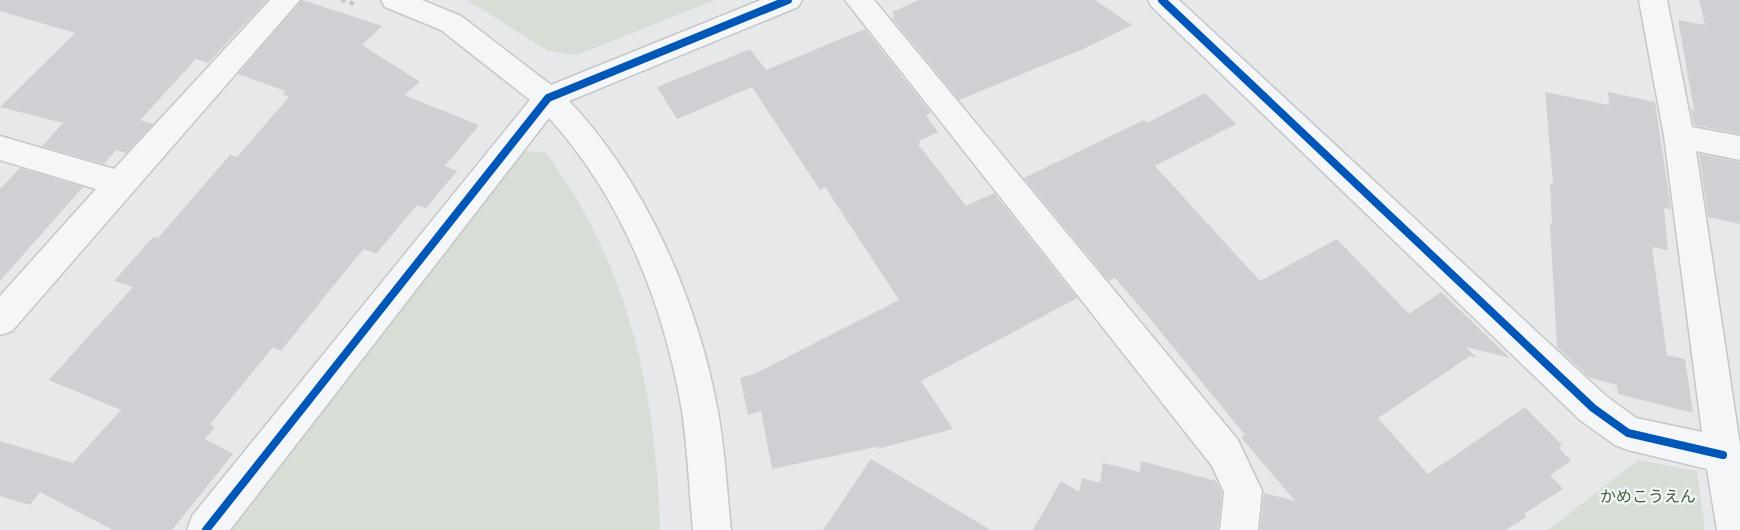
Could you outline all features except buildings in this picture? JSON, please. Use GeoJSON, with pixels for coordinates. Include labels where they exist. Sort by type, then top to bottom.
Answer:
{"type":"FeatureCollection","features":[{"type":"Feature","properties":{"kind":"street"},"geometry":{"type":"LineString","coordinates":[[0,320],[120,183],[286,0]]}},
{"type":"Feature","properties":{"kind":"street"},"geometry":{"type":"LineString","coordinates":[[395,0],[451,23],[548,98],[579,131],[621,192],[662,276],[687,351],[700,412],[712,530]]}},
{"type":"Feature","properties":{"kind":"street"},"geometry":{"type":"LineString","coordinates":[[206,530],[548,98],[789,0]]}},
{"type":"Feature","properties":{"kind":"street"},"geometry":{"type":"LineString","coordinates":[[859,0],[1225,453],[1243,491],[1239,530]]}},
{"type":"Feature","properties":{"kind":"street"},"geometry":{"type":"LineString","coordinates":[[1162,0],[1593,408],[1628,433],[1723,455]]}},
{"type":"Feature","properties":{"kind":"street"},"geometry":{"type":"LineString","coordinates":[[1653,0],[1679,136],[1723,455],[1736,530]]}},
{"type":"Feature","properties":{"kind":"street"},"geometry":{"type":"LineString","coordinates":[[1679,136],[1740,148]]}},
{"type":"Feature","properties":{"kind":"street"},"geometry":{"type":"LineString","coordinates":[[0,148],[120,183]]}},
{"type":"Feature","properties":{"kind":"path"},"geometry":{"type":"LineString","coordinates":[[341,0],[361,6]]}},
{"type":"Feature","properties":{"kind":"green space"},"geometry":{"type":"Polygon","coordinates":[[[467,0],[715,0],[577,55],[548,51],[467,0]]]}},
{"type":"Feature","properties":{"kind":"green space"},"geometry":{"type":"Polygon","coordinates":[[[524,151],[545,152],[574,194],[598,238],[617,284],[644,380],[658,479],[660,530],[231,530],[524,151]]]}},
{"type":"Feature","properties":{"kind":"green space","name":"かめこうえん"},"geometry":{"type":"Polygon","coordinates":[[[1638,460],[1697,471],[1705,530],[1548,530],[1638,460]]]}},
{"type":"Feature","properties":{"kind":"cycle path"},"geometry":{"type":"LineString","coordinates":[[206,530],[548,98],[788,0]]}},
{"type":"Feature","properties":{"kind":"cycle path"},"geometry":{"type":"LineString","coordinates":[[1162,0],[1593,408],[1628,433],[1723,455]]}}]}
